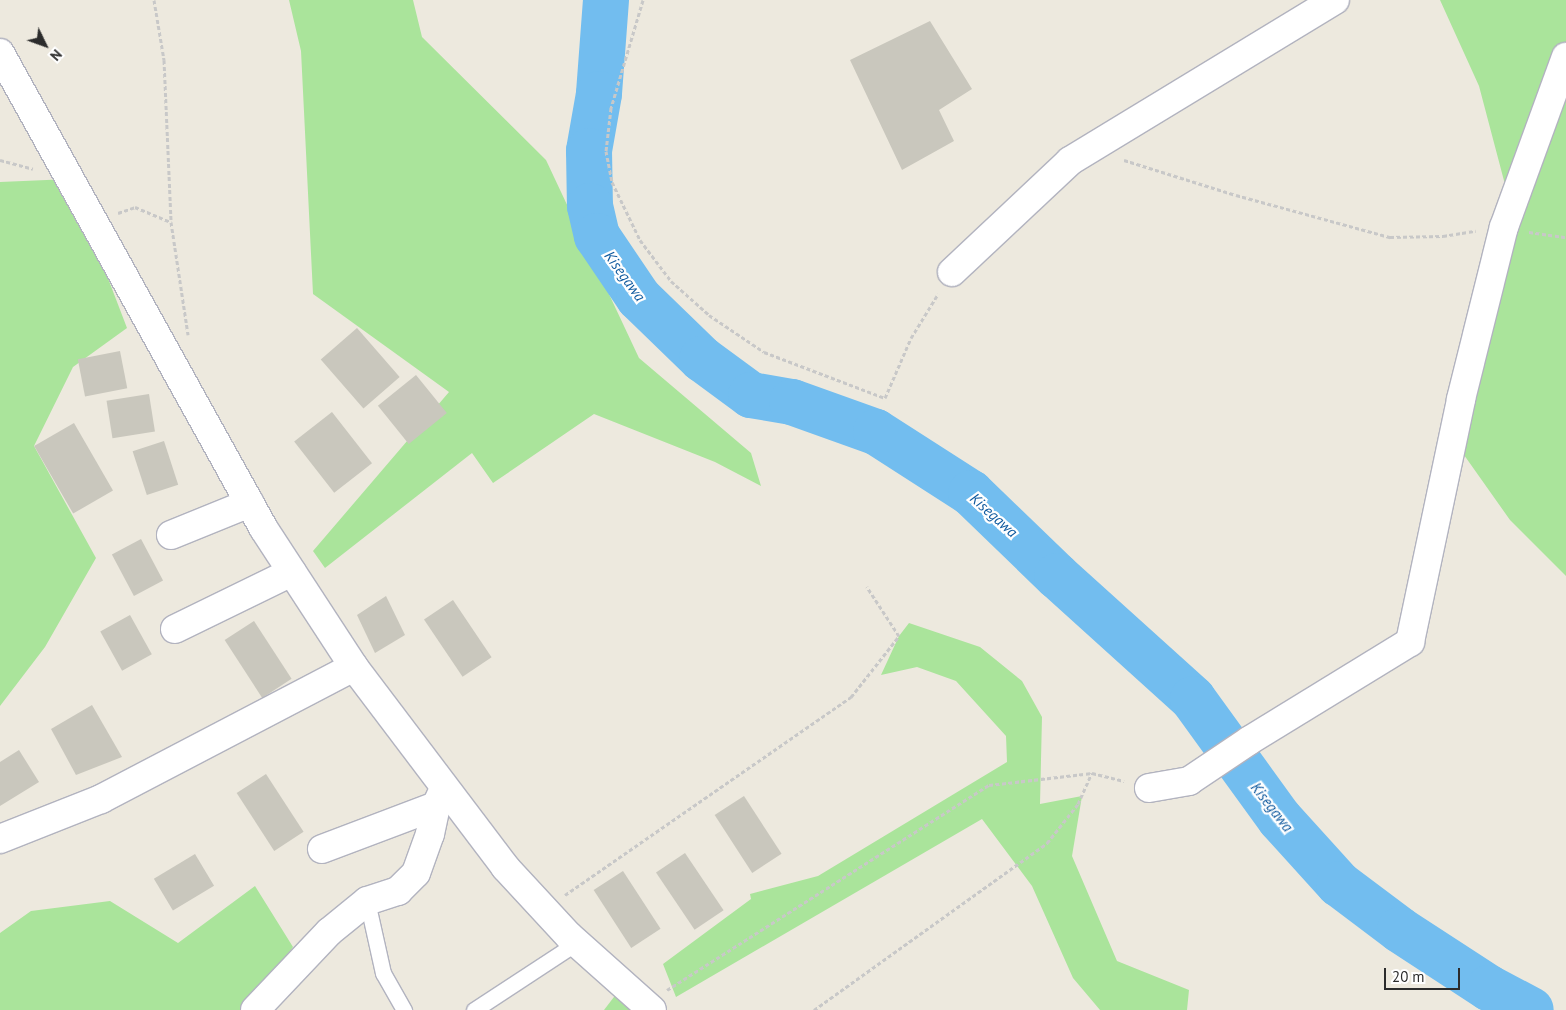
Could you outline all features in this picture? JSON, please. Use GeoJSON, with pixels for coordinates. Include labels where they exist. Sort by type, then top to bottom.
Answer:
{"type":"FeatureCollection","features":[{"type":"Feature","properties":{"kind":"street"},"geometry":{"type":"LineString","coordinates":[[952,272],[1070,161],[1335,0]]}},
{"type":"Feature","properties":{"kind":"street"},"geometry":{"type":"LineString","coordinates":[[0,52],[250,503],[292,572],[440,798],[576,943],[648,1007]]}},
{"type":"Feature","properties":{"kind":"street"},"geometry":{"type":"LineString","coordinates":[[1149,788],[1189,781],[1250,740],[1410,642],[1461,399],[1504,227],[1566,57]]}},
{"type":"Feature","properties":{"kind":"street"},"geometry":{"type":"LineString","coordinates":[[171,535],[250,503]]}},
{"type":"Feature","properties":{"kind":"street"},"geometry":{"type":"LineString","coordinates":[[174,629],[292,572]]}},
{"type":"Feature","properties":{"kind":"street"},"geometry":{"type":"LineString","coordinates":[[0,839],[100,799],[354,667]]}},
{"type":"Feature","properties":{"kind":"street"},"geometry":{"type":"LineString","coordinates":[[322,849],[440,798]]}},
{"type":"Feature","properties":{"kind":"street"},"geometry":{"type":"LineString","coordinates":[[255,1010],[328,932],[367,901],[398,891],[416,873],[440,798]]}},
{"type":"Feature","properties":{"kind":"lane"},"geometry":{"type":"LineString","coordinates":[[367,901],[383,973],[404,1010]]}},
{"type":"Feature","properties":{"kind":"lane"},"geometry":{"type":"LineString","coordinates":[[474,1010],[576,943]]}},
{"type":"Feature","properties":{"kind":"path"},"geometry":{"type":"LineString","coordinates":[[154,0],[164,60],[171,222],[188,339]]}},
{"type":"Feature","properties":{"kind":"path"},"geometry":{"type":"LineString","coordinates":[[643,0],[611,108],[606,151],[612,182],[640,240],[671,281],[709,316],[764,352],[885,398],[911,338],[952,272]]}},
{"type":"Feature","properties":{"kind":"path"},"geometry":{"type":"LineString","coordinates":[[1089,149],[1236,196],[1390,237],[1443,236],[1504,227],[1566,237]]}},
{"type":"Feature","properties":{"kind":"path"},"geometry":{"type":"LineString","coordinates":[[93,221],[135,207],[171,222]]}},
{"type":"Feature","properties":{"kind":"path"},"geometry":{"type":"LineString","coordinates":[[544,909],[851,697],[899,636],[867,587]]}},
{"type":"Feature","properties":{"kind":"path"},"geometry":{"type":"LineString","coordinates":[[814,1010],[1047,843],[1078,804],[1092,773]]}},
{"type":"Feature","properties":{"kind":"path"},"geometry":{"type":"LineString","coordinates":[[648,1007],[989,785],[1092,773],[1149,788]]}},
{"type":"Feature","properties":{"kind":"green space"},"geometry":{"type":"Polygon","coordinates":[[[289,0],[413,0],[422,37],[546,160],[639,358],[751,453],[761,486],[715,462],[594,414],[493,483],[472,453],[325,568],[313,551],[449,392],[313,294],[301,51],[289,0]]]}},
{"type":"Feature","properties":{"kind":"green space"},"geometry":{"type":"Polygon","coordinates":[[[1440,0],[1566,0],[1566,576],[1510,520],[1452,438],[1517,230],[1479,86],[1440,0]]]}},
{"type":"Feature","properties":{"kind":"green space"},"geometry":{"type":"Polygon","coordinates":[[[70,179],[127,328],[73,367],[34,446],[96,558],[45,647],[0,706],[0,182],[70,179]]]}},
{"type":"Feature","properties":{"kind":"green space"},"geometry":{"type":"Polygon","coordinates":[[[909,623],[980,647],[1022,681],[1042,717],[1040,804],[1082,796],[1072,856],[1117,961],[1189,990],[1187,1010],[1100,1010],[1073,978],[1032,886],[982,819],[676,997],[663,964],[751,899],[750,894],[818,876],[1007,762],[1006,736],[956,681],[917,667],[881,675],[899,636],[909,623]]]}},
{"type":"Feature","properties":{"kind":"green space"},"geometry":{"type":"Polygon","coordinates":[[[255,886],[293,947],[247,1010],[0,1010],[0,933],[31,911],[110,901],[178,943],[255,886]]]}},
{"type":"Feature","properties":{"kind":"green space"},"geometry":{"type":"Polygon","coordinates":[[[617,993],[630,1010],[604,1010],[617,993]]]}},
{"type":"Feature","properties":{"kind":"building"},"geometry":{"type":"Polygon","coordinates":[[[930,21],[972,89],[939,110],[954,141],[902,170],[850,60],[930,21]]]}},
{"type":"Feature","properties":{"kind":"building"},"geometry":{"type":"Polygon","coordinates":[[[357,328],[400,377],[363,409],[321,359],[357,328]]]}},
{"type":"Feature","properties":{"kind":"building"},"geometry":{"type":"Polygon","coordinates":[[[120,351],[127,388],[85,397],[78,359],[120,351]]]}},
{"type":"Feature","properties":{"kind":"building"},"geometry":{"type":"Polygon","coordinates":[[[416,375],[447,413],[409,444],[378,406],[416,375]]]}},
{"type":"Feature","properties":{"kind":"building"},"geometry":{"type":"Polygon","coordinates":[[[149,394],[155,432],[112,438],[107,401],[149,394]]]}},
{"type":"Feature","properties":{"kind":"building"},"geometry":{"type":"Polygon","coordinates":[[[332,412],[372,463],[334,493],[294,442],[332,412]]]}},
{"type":"Feature","properties":{"kind":"building"},"geometry":{"type":"Polygon","coordinates":[[[74,423],[113,491],[73,514],[34,446],[74,423]]]}},
{"type":"Feature","properties":{"kind":"building"},"geometry":{"type":"Polygon","coordinates":[[[164,441],[178,485],[147,495],[133,451],[164,441]]]}},
{"type":"Feature","properties":{"kind":"building"},"geometry":{"type":"Polygon","coordinates":[[[141,539],[163,580],[134,596],[112,554],[141,539]]]}},
{"type":"Feature","properties":{"kind":"building"},"geometry":{"type":"Polygon","coordinates":[[[386,596],[405,635],[375,653],[357,615],[386,596]]]}},
{"type":"Feature","properties":{"kind":"building"},"geometry":{"type":"Polygon","coordinates":[[[453,600],[492,657],[463,677],[424,620],[453,600]]]}},
{"type":"Feature","properties":{"kind":"building"},"geometry":{"type":"Polygon","coordinates":[[[130,615],[152,654],[122,671],[100,631],[130,615]]]}},
{"type":"Feature","properties":{"kind":"building"},"geometry":{"type":"Polygon","coordinates":[[[254,621],[292,679],[262,698],[225,640],[254,621]]]}},
{"type":"Feature","properties":{"kind":"building"},"geometry":{"type":"Polygon","coordinates":[[[92,705],[122,757],[76,775],[51,729],[92,705]]]}},
{"type":"Feature","properties":{"kind":"building"},"geometry":{"type":"Polygon","coordinates":[[[19,750],[39,782],[0,806],[0,762],[19,750]]]}},
{"type":"Feature","properties":{"kind":"building"},"geometry":{"type":"Polygon","coordinates":[[[266,774],[304,832],[274,851],[237,793],[266,774]]]}},
{"type":"Feature","properties":{"kind":"building"},"geometry":{"type":"Polygon","coordinates":[[[744,796],[782,854],[752,873],[715,815],[744,796]]]}},
{"type":"Feature","properties":{"kind":"building"},"geometry":{"type":"Polygon","coordinates":[[[685,853],[724,910],[695,930],[656,873],[685,853]]]}},
{"type":"Feature","properties":{"kind":"building"},"geometry":{"type":"Polygon","coordinates":[[[195,854],[214,886],[173,910],[154,879],[195,854]]]}},
{"type":"Feature","properties":{"kind":"building"},"geometry":{"type":"Polygon","coordinates":[[[623,871],[661,929],[631,948],[594,890],[623,871]]]}},
{"type":"Feature","properties":{"kind":"waterway","name":"Kisegawa"},"geometry":{"type":"LineString","coordinates":[[606,0],[599,94],[589,151],[590,206],[597,236],[639,298],[702,359],[751,395],[792,402],[876,432],[971,493],[1057,576],[1193,699],[1280,819],[1339,884],[1400,930],[1489,988],[1531,1010]]}}]}
